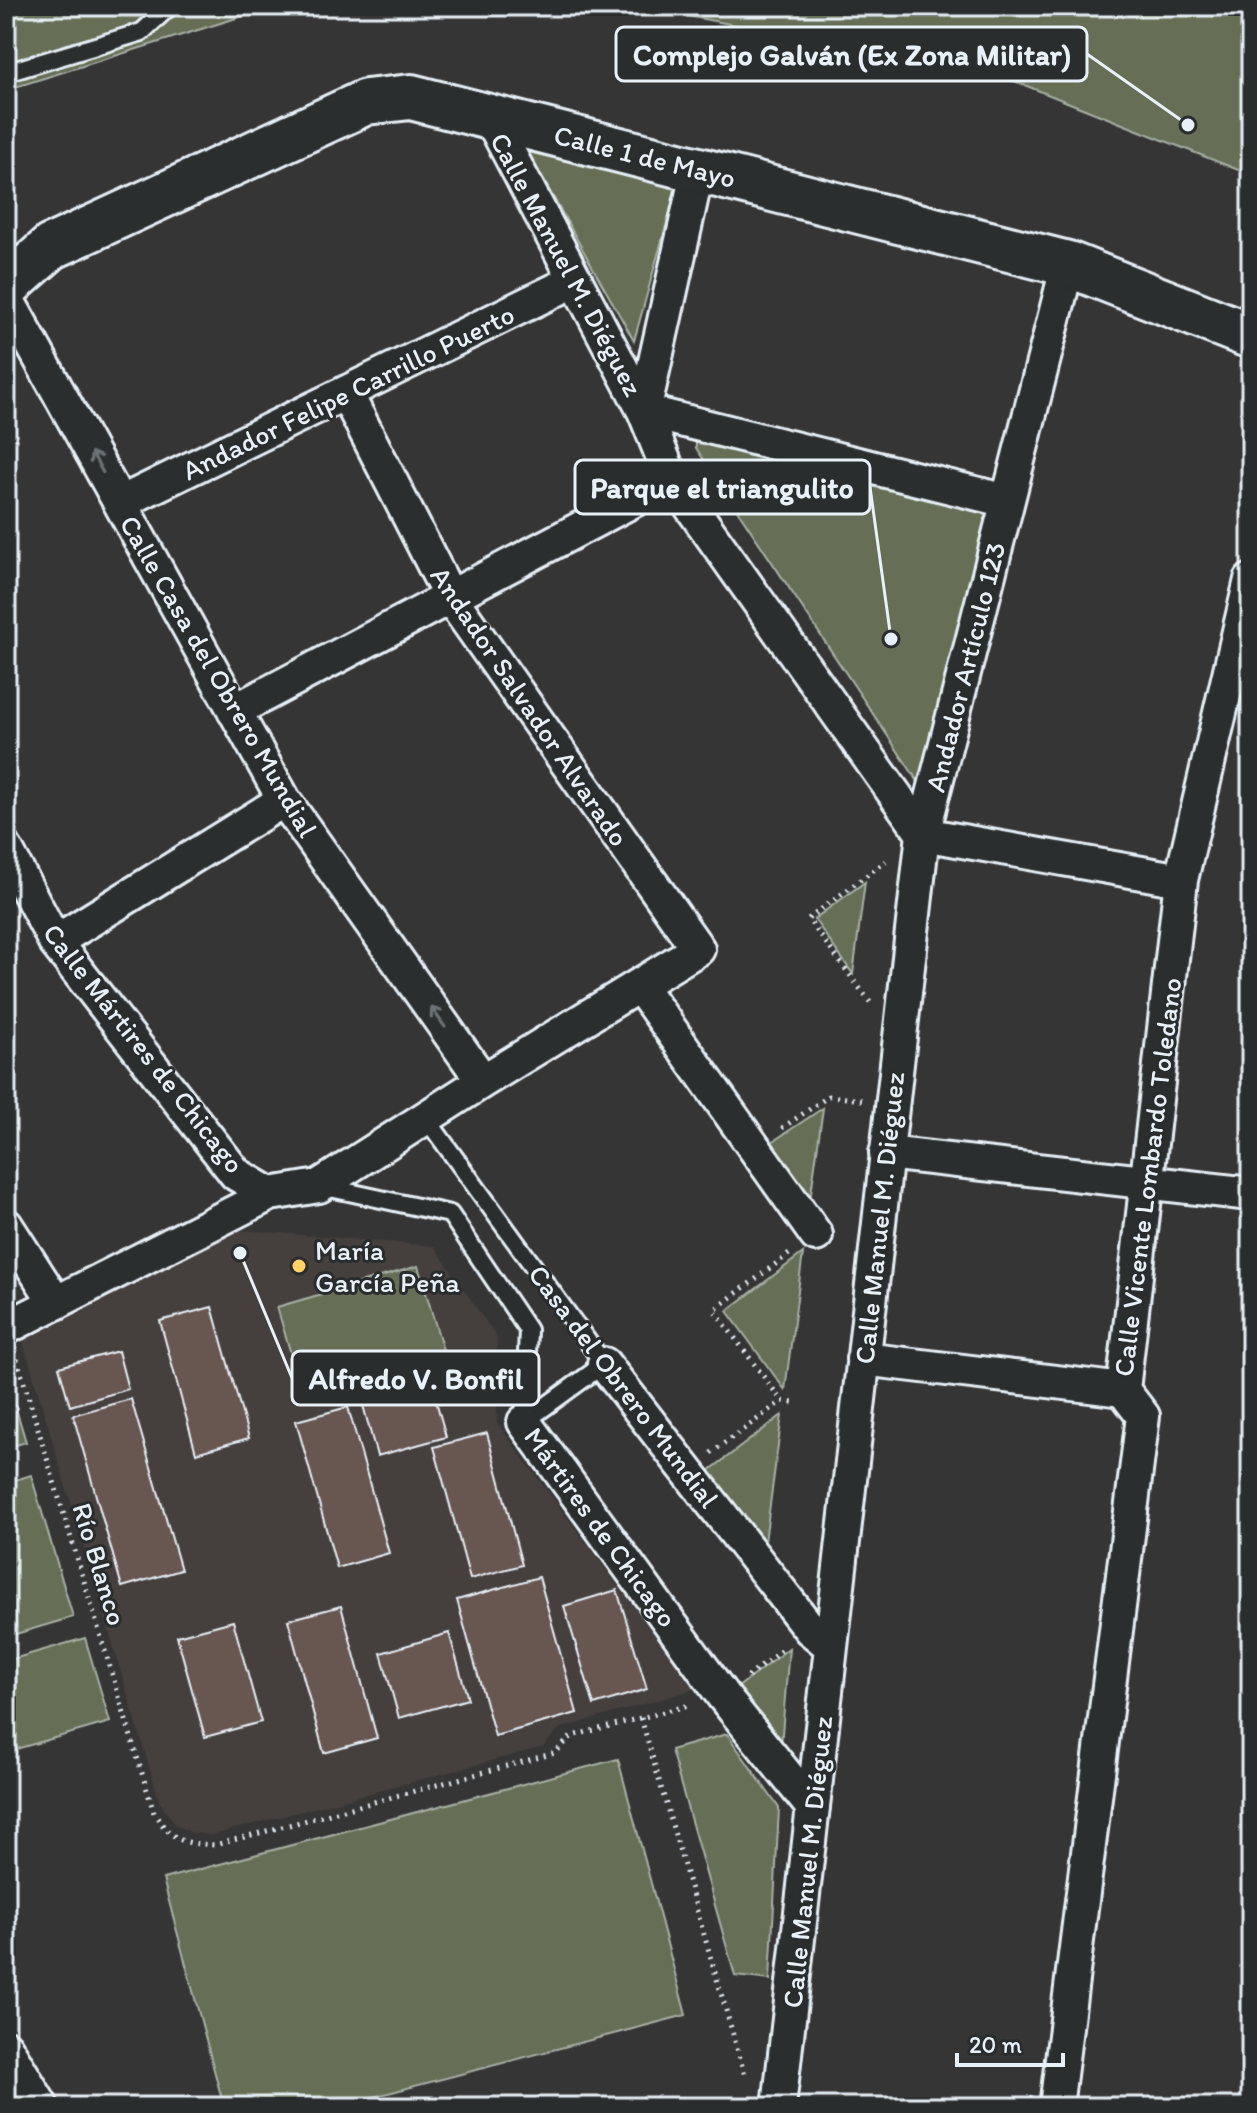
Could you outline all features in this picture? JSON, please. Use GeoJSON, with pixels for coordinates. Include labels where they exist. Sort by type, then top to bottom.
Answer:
{"type":"FeatureCollection","features":[{"type":"Feature","properties":{"kind":"street","name":"Calle 1 de Mayo"},"geometry":{"type":"LineString","coordinates":[[6,287],[51,247],[366,102],[411,97],[1068,264],[1251,336]]}},
{"type":"Feature","properties":{"kind":"street","name":"Calle Manuel M. Diéguez"},"geometry":{"type":"LineString","coordinates":[[490,117],[644,411],[672,480],[923,834],[863,1359],[820,1637],[813,1808],[779,2107]]}},
{"type":"Feature","properties":{"kind":"street","name":"Calle Manuel M. Diéguez"},"geometry":{"type":"LineString","coordinates":[[644,411],[698,169]]}},
{"type":"Feature","properties":{"kind":"street","name":"Calle 1 de Mayo"},"geometry":{"type":"LineString","coordinates":[[6,249],[51,247]]}},
{"type":"Feature","properties":{"kind":"street","name":"Andador Artículo 123"},"geometry":{"type":"LineString","coordinates":[[923,834],[1068,264]]}},
{"type":"Feature","properties":{"kind":"street","name":"Andador Felipe Carrillo Puerto"},"geometry":{"type":"LineString","coordinates":[[120,503],[576,280]]}},
{"type":"Feature","properties":{"kind":"street","name":"Calle Casa del Obrero Mundial"},"geometry":{"type":"LineString","coordinates":[[6,297],[284,800],[483,1081]]}},
{"type":"Feature","properties":{"kind":"street","name":"Andador Salvador Alvarado"},"geometry":{"type":"LineString","coordinates":[[7,1328],[270,1194],[319,1186],[698,949],[450,597],[346,393]]}},
{"type":"Feature","properties":{"kind":"street"},"geometry":{"type":"LineString","coordinates":[[644,411],[1007,501]]}},
{"type":"Feature","properties":{"kind":"street"},"geometry":{"type":"LineString","coordinates":[[234,711],[672,480]]}},
{"type":"Feature","properties":{"kind":"street","name":"Calle Vicente Lombardo Toledano"},"geometry":{"type":"LineString","coordinates":[[1056,2107],[1143,1416],[1123,1390],[1181,880],[1251,580]]}},
{"type":"Feature","properties":{"kind":"street"},"geometry":{"type":"LineString","coordinates":[[55,942],[284,800]]}},
{"type":"Feature","properties":{"kind":"street"},"geometry":{"type":"LineString","coordinates":[[923,834],[1181,880]]}},
{"type":"Feature","properties":{"kind":"street","name":"Calle Mártires de Chicago"},"geometry":{"type":"LineString","coordinates":[[6,849],[55,942],[236,1174],[270,1194]]}},
{"type":"Feature","properties":{"kind":"street"},"geometry":{"type":"LineString","coordinates":[[639,985],[816,1235]]}},
{"type":"Feature","properties":{"kind":"street"},"geometry":{"type":"LineString","coordinates":[[886,1153],[1251,1194]]}},
{"type":"Feature","properties":{"kind":"street"},"geometry":{"type":"LineString","coordinates":[[6,1225],[56,1303]]}},
{"type":"Feature","properties":{"kind":"street"},"geometry":{"type":"LineString","coordinates":[[863,1359],[1123,1390]]}},
{"type":"Feature","properties":{"kind":"street","name":"Casa del Obrero Mundial"},"geometry":{"type":"LineString","coordinates":[[604,1364],[820,1637]]}},
{"type":"Feature","properties":{"kind":"street","name":"Mártires de Chicago"},"geometry":{"type":"LineString","coordinates":[[524,1422],[723,1696],[813,1808]]}},
{"type":"Feature","properties":{"kind":"street"},"geometry":{"type":"LineString","coordinates":[[6,2047],[42,2107]]}},
{"type":"Feature","properties":{"kind":"lane"},"geometry":{"type":"LineString","coordinates":[[6,73],[142,32],[170,6]]}},
{"type":"Feature","properties":{"kind":"lane","name":"Casa del Obrero Mundial"},"geometry":{"type":"LineString","coordinates":[[426,1118],[604,1364]]}},
{"type":"Feature","properties":{"kind":"lane","name":"Mártires de Chicago"},"geometry":{"type":"LineString","coordinates":[[319,1186],[450,1214],[528,1330],[524,1422]]}},
{"type":"Feature","properties":{"kind":"lane"},"geometry":{"type":"LineString","coordinates":[[524,1422],[604,1364]]}},
{"type":"Feature","properties":{"kind":"path"},"geometry":{"type":"LineString","coordinates":[[899,1042],[808,919],[923,834]]}},
{"type":"Feature","properties":{"kind":"path"},"geometry":{"type":"LineString","coordinates":[[754,1146],[829,1096],[892,1105]]}},
{"type":"Feature","properties":{"kind":"path"},"geometry":{"type":"LineString","coordinates":[[793,1403],[782,1401],[714,1310],[816,1235]]}},
{"type":"Feature","properties":{"kind":"path","name":"Río Blanco"},"geometry":{"type":"LineString","coordinates":[[7,1328],[154,1813],[167,1832],[188,1843],[215,1845],[555,1753],[572,1736],[641,1718]]}},
{"type":"Feature","properties":{"kind":"path"},"geometry":{"type":"LineString","coordinates":[[687,1471],[782,1401]]}},
{"type":"Feature","properties":{"kind":"path"},"geometry":{"type":"LineString","coordinates":[[750,2092],[641,1718],[723,1696],[820,1637]]}},
{"type":"Feature","properties":{"kind":"shaded area"},"geometry":{"type":"Polygon","coordinates":[[[230,1229],[434,1246],[497,1338],[497,1423],[695,1689],[559,1729],[543,1747],[212,1835],[192,1833],[176,1825],[160,1803],[21,1335],[230,1229]]]}},
{"type":"Feature","properties":{"kind":"green space"},"geometry":{"type":"Polygon","coordinates":[[[6,6],[275,6],[6,90],[6,6]]]}},
{"type":"Feature","properties":{"kind":"green space"},"geometry":{"type":"Polygon","coordinates":[[[635,6],[1251,6],[1251,175],[999,75],[635,6]]]}},
{"type":"Feature","properties":{"kind":"green space"},"geometry":{"type":"Polygon","coordinates":[[[528,152],[677,186],[634,341],[528,152]]]}},
{"type":"Feature","properties":{"kind":"green space"},"geometry":{"type":"Polygon","coordinates":[[[695,413],[997,491],[921,786],[696,448],[695,413]]]}},
{"type":"Feature","properties":{"kind":"green space"},"geometry":{"type":"Polygon","coordinates":[[[865,882],[853,974],[814,919],[865,882]]]}},
{"type":"Feature","properties":{"kind":"green space"},"geometry":{"type":"Polygon","coordinates":[[[823,1108],[809,1208],[766,1146],[823,1108]]]}},
{"type":"Feature","properties":{"kind":"green space"},"geometry":{"type":"Polygon","coordinates":[[[803,1253],[785,1390],[727,1311],[803,1253]]]}},
{"type":"Feature","properties":{"kind":"green space"},"geometry":{"type":"Polygon","coordinates":[[[418,1266],[443,1350],[302,1391],[277,1307],[418,1266]]]}},
{"type":"Feature","properties":{"kind":"green space"},"geometry":{"type":"Polygon","coordinates":[[[6,1375],[26,1442],[6,1448],[6,1375]]]}},
{"type":"Feature","properties":{"kind":"green space"},"geometry":{"type":"Polygon","coordinates":[[[782,1415],[764,1549],[705,1474],[782,1415]]]}},
{"type":"Feature","properties":{"kind":"green space"},"geometry":{"type":"Polygon","coordinates":[[[31,1475],[73,1617],[6,1637],[6,1483],[31,1475]]]}},
{"type":"Feature","properties":{"kind":"green space"},"geometry":{"type":"Polygon","coordinates":[[[85,1638],[110,1722],[6,1752],[6,1661],[85,1638]]]}},
{"type":"Feature","properties":{"kind":"green space"},"geometry":{"type":"Polygon","coordinates":[[[789,1648],[781,1746],[737,1688],[789,1648]]]}},
{"type":"Feature","properties":{"kind":"green space"},"geometry":{"type":"Polygon","coordinates":[[[727,1734],[779,1808],[770,1980],[735,1976],[671,1750],[727,1734]]]}},
{"type":"Feature","properties":{"kind":"green space"},"geometry":{"type":"Polygon","coordinates":[[[618,1759],[686,2015],[335,2107],[224,2107],[163,1879],[618,1759]]]}},
{"type":"Feature","properties":{"kind":"building"},"geometry":{"type":"Polygon","coordinates":[[[212,1307],[249,1438],[196,1453],[160,1321],[212,1307]]]}},
{"type":"Feature","properties":{"kind":"building"},"geometry":{"type":"Polygon","coordinates":[[[118,1351],[128,1389],[70,1406],[59,1367],[118,1351]]]}},
{"type":"Feature","properties":{"kind":"building"},"geometry":{"type":"Polygon","coordinates":[[[430,1379],[446,1437],[377,1456],[361,1398],[430,1379]]]}},
{"type":"Feature","properties":{"kind":"building"},"geometry":{"type":"Polygon","coordinates":[[[131,1399],[181,1570],[122,1587],[73,1415],[131,1399]]]}},
{"type":"Feature","properties":{"kind":"building"},"geometry":{"type":"Polygon","coordinates":[[[348,1407],[389,1553],[337,1568],[296,1421],[348,1407]]]}},
{"type":"Feature","properties":{"kind":"building"},"geometry":{"type":"Polygon","coordinates":[[[487,1433],[522,1565],[470,1579],[434,1447],[487,1433]]]}},
{"type":"Feature","properties":{"kind":"building"},"geometry":{"type":"Polygon","coordinates":[[[539,1577],[577,1713],[495,1736],[457,1600],[539,1577]]]}},
{"type":"Feature","properties":{"kind":"building"},"geometry":{"type":"Polygon","coordinates":[[[617,1590],[647,1689],[594,1705],[564,1606],[617,1590]]]}},
{"type":"Feature","properties":{"kind":"building"},"geometry":{"type":"Polygon","coordinates":[[[341,1606],[377,1738],[324,1753],[288,1620],[341,1606]]]}},
{"type":"Feature","properties":{"kind":"building"},"geometry":{"type":"Polygon","coordinates":[[[233,1621],[261,1722],[205,1737],[177,1636],[233,1621]]]}},
{"type":"Feature","properties":{"kind":"building"},"geometry":{"type":"Polygon","coordinates":[[[449,1633],[468,1699],[399,1718],[381,1653],[449,1633]]]}},
{"type":"Feature","properties":{"kind":"place","name":"Complejo Galván (Ex Zona Militar)"},"geometry":{"type":"Point","coordinates":[1188,125]}},
{"type":"Feature","properties":{"kind":"place","name":"Parque el triangulito"},"geometry":{"type":"Point","coordinates":[891,639]}},
{"type":"Feature","properties":{"kind":"place","name":"Alfredo V. Bonfil"},"geometry":{"type":"Point","coordinates":[240,1253]}},
{"type":"Feature","properties":{"kind":"place","name":"María García Peña"},"geometry":{"type":"Point","coordinates":[299,1266]}}]}
